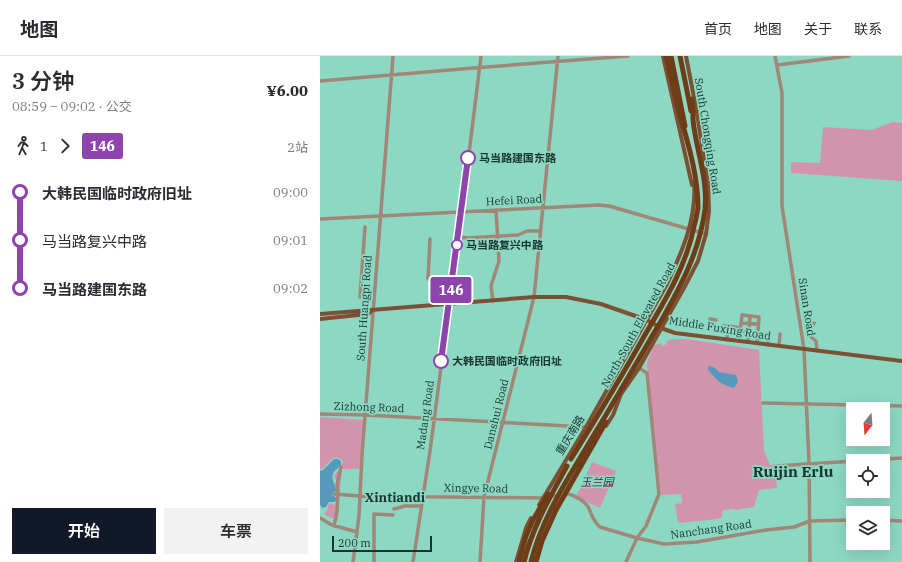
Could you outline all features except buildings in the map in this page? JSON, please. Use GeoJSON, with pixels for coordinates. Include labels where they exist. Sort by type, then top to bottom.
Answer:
{"type":"FeatureCollection","features":[{"type":"Feature","properties":{"kind":"highway","name":"North-South Elevated Road"},"geometry":{"type":"LineString","coordinates":[[523,562],[531,538],[567,466],[621,378],[661,307],[685,260],[698,209],[696,184],[688,141],[679,112],[668,56]]}},
{"type":"Feature","properties":{"kind":"highway","name":"North-South Elevated Road"},"geometry":{"type":"LineString","coordinates":[[532,562],[537,541],[555,502],[620,394],[667,310],[691,263],[700,234],[705,209],[705,180],[693,120],[692,99],[682,56]]}},
{"type":"Feature","properties":{"kind":"highway"},"geometry":{"type":"LineString","coordinates":[[537,562],[542,541],[556,510],[606,422],[620,394]]}},
{"type":"Feature","properties":{"kind":"highway"},"geometry":{"type":"LineString","coordinates":[[519,562],[526,536],[533,520],[541,505],[567,466]]}},
{"type":"Feature","properties":{"kind":"main road"},"geometry":{"type":"LineString","coordinates":[[663,56],[692,183],[693,207]]}},
{"type":"Feature","properties":{"kind":"main road"},"geometry":{"type":"LineString","coordinates":[[647,320],[676,264],[688,229],[695,194],[688,141],[668,56]]}},
{"type":"Feature","properties":{"kind":"main road","name":"South Chongqing Road"},"geometry":{"type":"LineString","coordinates":[[537,562],[566,493],[613,415],[620,394],[639,368],[698,261],[706,234],[709,212],[708,183],[682,56]]}},
{"type":"Feature","properties":{"kind":"main road","name":"Middle Fuxing Road"},"geometry":{"type":"LineString","coordinates":[[320,314],[367,309],[373,310],[534,297],[566,297],[601,304],[647,320],[660,328],[675,333],[902,361]]}},
{"type":"Feature","properties":{"kind":"main road","name":"Middle Fuxing Road"},"geometry":{"type":"LineString","coordinates":[[320,319],[368,314],[373,310]]}},
{"type":"Feature","properties":{"kind":"main road","name":"重庆南路"},"geometry":{"type":"LineString","coordinates":[[516,562],[526,528],[647,320]]}},
{"type":"Feature","properties":{"kind":"main road","name":"重庆南路"},"geometry":{"type":"LineString","coordinates":[[561,494],[620,394]]}},
{"type":"Feature","properties":{"kind":"main road","name":"重庆南路"},"geometry":{"type":"LineString","coordinates":[[603,423],[610,420]]}},
{"type":"Feature","properties":{"kind":"main road"},"geometry":{"type":"LineString","coordinates":[[532,562],[539,540],[561,494]]}},
{"type":"Feature","properties":{"kind":"main road"},"geometry":{"type":"LineString","coordinates":[[523,562],[543,498]]}},
{"type":"Feature","properties":{"kind":"street","name":"South Huangpi Road"},"geometry":{"type":"LineString","coordinates":[[353,562],[360,496],[393,56]]}},
{"type":"Feature","properties":{"kind":"street","name":"Madang Road"},"geometry":{"type":"LineString","coordinates":[[413,562],[462,212],[481,56]]}},
{"type":"Feature","properties":{"kind":"street","name":"Danshui Road"},"geometry":{"type":"LineString","coordinates":[[480,562],[484,497],[534,297],[558,56]]}},
{"type":"Feature","properties":{"kind":"street"},"geometry":{"type":"LineString","coordinates":[[320,82],[628,56]]}},
{"type":"Feature","properties":{"kind":"street","name":"Sinan Road"},"geometry":{"type":"LineString","coordinates":[[776,56],[782,93],[782,206],[800,332],[804,349],[808,404],[810,562]]}},
{"type":"Feature","properties":{"kind":"street"},"geometry":{"type":"LineString","coordinates":[[777,65],[849,56]]}},
{"type":"Feature","properties":{"kind":"street","name":"Hefei Road"},"geometry":{"type":"LineString","coordinates":[[320,220],[542,207],[604,205],[706,234]]}},
{"type":"Feature","properties":{"kind":"street"},"geometry":{"type":"LineString","coordinates":[[493,301],[491,286],[499,261],[496,210]]}},
{"type":"Feature","properties":{"kind":"street"},"geometry":{"type":"LineString","coordinates":[[360,297],[365,227]]}},
{"type":"Feature","properties":{"kind":"street"},"geometry":{"type":"LineString","coordinates":[[458,237],[497,237],[518,235],[527,231],[540,231]]}},
{"type":"Feature","properties":{"kind":"street"},"geometry":{"type":"LineString","coordinates":[[428,279],[430,239]]}},
{"type":"Feature","properties":{"kind":"street"},"geometry":{"type":"LineString","coordinates":[[739,341],[742,315],[759,317],[757,343]]}},
{"type":"Feature","properties":{"kind":"street"},"geometry":{"type":"LineString","coordinates":[[748,342],[750,316]]}},
{"type":"Feature","properties":{"kind":"street"},"geometry":{"type":"LineString","coordinates":[[710,319],[716,320]]}},
{"type":"Feature","properties":{"kind":"street"},"geometry":{"type":"LineString","coordinates":[[741,323],[758,324]]}},
{"type":"Feature","properties":{"kind":"street"},"geometry":{"type":"LineString","coordinates":[[814,323],[809,331],[811,338],[816,341],[817,351]]}},
{"type":"Feature","properties":{"kind":"street"},"geometry":{"type":"LineString","coordinates":[[723,326],[758,333]]}},
{"type":"Feature","properties":{"kind":"street"},"geometry":{"type":"LineString","coordinates":[[727,340],[728,326]]}},
{"type":"Feature","properties":{"kind":"street"},"geometry":{"type":"LineString","coordinates":[[800,332],[809,331]]}},
{"type":"Feature","properties":{"kind":"street"},"geometry":{"type":"LineString","coordinates":[[768,345],[769,333]]}},
{"type":"Feature","properties":{"kind":"street"},"geometry":{"type":"LineString","coordinates":[[779,346],[780,334]]}},
{"type":"Feature","properties":{"kind":"street"},"geometry":{"type":"LineString","coordinates":[[626,562],[637,538],[646,526],[659,494],[647,373],[639,368]]}},
{"type":"Feature","properties":{"kind":"street"},"geometry":{"type":"LineString","coordinates":[[763,403],[902,406]]}},
{"type":"Feature","properties":{"kind":"street","name":"Zizhong Road"},"geometry":{"type":"LineString","coordinates":[[320,414],[366,415],[586,427]]}},
{"type":"Feature","properties":{"kind":"street"},"geometry":{"type":"LineString","coordinates":[[362,454],[368,455]]}},
{"type":"Feature","properties":{"kind":"street"},"geometry":{"type":"LineString","coordinates":[[776,466],[902,458]]}},
{"type":"Feature","properties":{"kind":"street"},"geometry":{"type":"LineString","coordinates":[[334,526],[337,512],[337,485],[341,467]]}},
{"type":"Feature","properties":{"kind":"street","name":"Xingye Road"},"geometry":{"type":"LineString","coordinates":[[336,494],[360,496],[543,498],[566,493]]}},
{"type":"Feature","properties":{"kind":"street","name":"Nanchang Road"},"geometry":{"type":"LineString","coordinates":[[566,493],[586,503],[595,523],[600,527],[664,544],[697,542],[766,530],[794,527],[810,522],[846,520]]}},
{"type":"Feature","properties":{"kind":"street"},"geometry":{"type":"LineString","coordinates":[[394,509],[404,506],[421,506]]}},
{"type":"Feature","properties":{"kind":"street"},"geometry":{"type":"LineString","coordinates":[[374,562],[374,514],[392,515]]}},
{"type":"Feature","properties":{"kind":"street"},"geometry":{"type":"LineString","coordinates":[[320,518],[334,526],[357,532]]}},
{"type":"Feature","properties":{"kind":"street"},"geometry":{"type":"LineString","coordinates":[[890,520],[902,521]]}},
{"type":"Feature","properties":{"kind":"green space"},"geometry":{"type":"Polygon","coordinates":[[[892,122],[902,123],[902,181],[791,173],[791,162],[820,163],[823,127],[872,130],[892,122]]]}},
{"type":"Feature","properties":{"kind":"green space"},"geometry":{"type":"Polygon","coordinates":[[[672,339],[687,339],[759,350],[764,451],[770,465],[776,464],[777,488],[759,490],[754,507],[723,510],[722,517],[718,519],[678,523],[675,504],[682,503],[681,494],[661,495],[647,363],[654,345],[661,343],[662,346],[667,344],[666,341],[672,339]]]}},
{"type":"Feature","properties":{"kind":"green space"},"geometry":{"type":"Polygon","coordinates":[[[320,417],[364,420],[361,469],[342,469],[337,521],[324,514],[328,509],[328,505],[331,503],[335,505],[338,501],[334,476],[341,467],[343,461],[339,458],[333,458],[322,469],[320,469],[320,417]]]}},
{"type":"Feature","properties":{"kind":"green space","name":"玉兰园"},"geometry":{"type":"Polygon","coordinates":[[[592,462],[616,471],[600,508],[576,497],[592,462]]]}},
{"type":"Feature","properties":{"kind":"water"},"geometry":{"type":"Polygon","coordinates":[[[710,366],[719,372],[736,375],[738,382],[734,388],[722,384],[716,379],[708,370],[708,367],[710,366]]]}},
{"type":"Feature","properties":{"kind":"water"},"geometry":{"type":"Polygon","coordinates":[[[334,459],[341,461],[341,465],[332,476],[337,491],[332,493],[332,495],[337,498],[335,502],[329,502],[326,507],[322,508],[320,504],[320,471],[334,459]]]}},
{"type":"Feature","properties":{"kind":"bus line","name":"146"},"geometry":{"type":"LineString","coordinates":[[441,361],[468,158]]}},
{"type":"Feature","properties":{"kind":"place","name":"马当路建国东路"},"geometry":{"type":"Point","coordinates":[468,158]}},
{"type":"Feature","properties":{"kind":"place","name":"马当路复兴中路"},"geometry":{"type":"Point","coordinates":[457,245]}},
{"type":"Feature","properties":{"kind":"place","name":"大韩民国临时政府旧址"},"geometry":{"type":"Point","coordinates":[441,361]}},
{"type":"Feature","properties":{"kind":"district","name":"Ruijin Erlu"},"geometry":{"type":"Point","coordinates":[793,472]}},
{"type":"Feature","properties":{"kind":"district","name":"Xintiandi"},"geometry":{"type":"Point","coordinates":[395,497]}}]}
